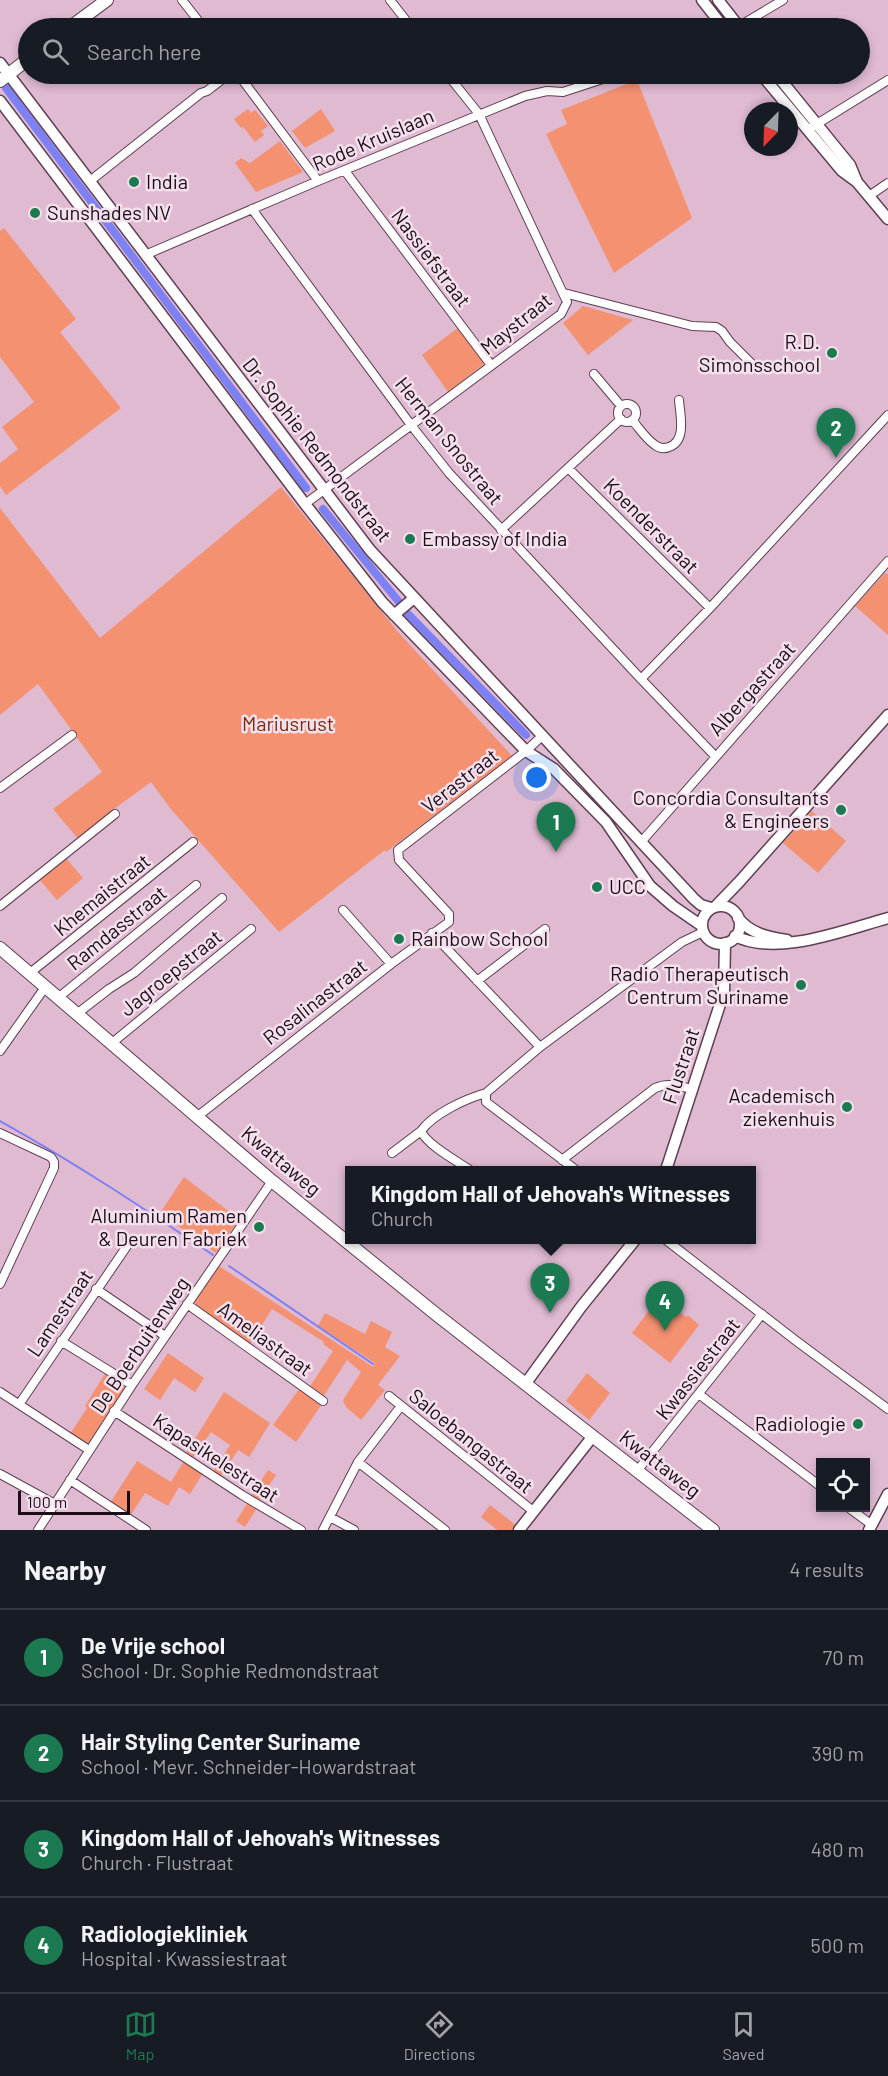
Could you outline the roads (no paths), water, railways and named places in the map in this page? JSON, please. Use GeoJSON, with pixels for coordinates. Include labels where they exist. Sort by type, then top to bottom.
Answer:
{"type":"FeatureCollection","features":[{"type":"Feature","properties":{"kind":"main road"},"geometry":{"type":"LineString","coordinates":[[83,18],[107,0]]}},
{"type":"Feature","properties":{"kind":"main road"},"geometry":{"type":"LineString","coordinates":[[4,77],[18,66]]}},
{"type":"Feature","properties":{"kind":"main road","name":"Kwattaweg"},"geometry":{"type":"LineString","coordinates":[[0,948],[272,1181],[345,1240]]}},
{"type":"Feature","properties":{"kind":"main road","name":"Kwattaweg"},"geometry":{"type":"LineString","coordinates":[[350,1244],[713,1530]]}},
{"type":"Feature","properties":{"kind":"street"},"geometry":{"type":"LineString","coordinates":[[182,0],[196,18]]}},
{"type":"Feature","properties":{"kind":"street"},"geometry":{"type":"LineString","coordinates":[[390,0],[404,18]]}},
{"type":"Feature","properties":{"kind":"street"},"geometry":{"type":"LineString","coordinates":[[702,0],[716,18]]}},
{"type":"Feature","properties":{"kind":"street"},"geometry":{"type":"LineString","coordinates":[[718,0],[731,18]]}},
{"type":"Feature","properties":{"kind":"street"},"geometry":{"type":"LineString","coordinates":[[754,18],[783,0]]}},
{"type":"Feature","properties":{"kind":"street","name":"Dr. Sophie Redmondstraat"},"geometry":{"type":"LineString","coordinates":[[0,63],[4,77],[90,181],[370,550],[698,903],[714,907]]}},
{"type":"Feature","properties":{"kind":"street"},"geometry":{"type":"LineString","coordinates":[[812,127],[888,80]]}},
{"type":"Feature","properties":{"kind":"street"},"geometry":{"type":"LineString","coordinates":[[90,181],[201,93],[216,84]]}},
{"type":"Feature","properties":{"kind":"street"},"geometry":{"type":"LineString","coordinates":[[245,84],[318,181]]}},
{"type":"Feature","properties":{"kind":"street","name":"Maystraat"},"geometry":{"type":"LineString","coordinates":[[305,504],[561,314],[567,302],[479,114],[455,84]]}},
{"type":"Feature","properties":{"kind":"street","name":"Rode Kruislaan"},"geometry":{"type":"LineString","coordinates":[[145,255],[525,96],[547,91],[563,93],[589,84]]}},
{"type":"Feature","properties":{"kind":"street"},"geometry":{"type":"LineString","coordinates":[[771,84],[850,165],[857,182],[888,219]]}},
{"type":"Feature","properties":{"kind":"street"},"geometry":{"type":"LineString","coordinates":[[783,84],[812,127]]}},
{"type":"Feature","properties":{"kind":"street","name":"Dr. Sophie Redmondstraat"},"geometry":{"type":"LineString","coordinates":[[0,101],[305,504],[394,615],[526,751],[554,769],[606,822],[650,886],[703,929]]}},
{"type":"Feature","properties":{"kind":"street","name":"Nassiefstraat"},"geometry":{"type":"LineString","coordinates":[[345,171],[491,365]]}},
{"type":"Feature","properties":{"kind":"street"},"geometry":{"type":"LineString","coordinates":[[869,196],[888,183]]}},
{"type":"Feature","properties":{"kind":"street","name":"Herman Snostraat"},"geometry":{"type":"LineString","coordinates":[[252,209],[449,473],[715,756]]}},
{"type":"Feature","properties":{"kind":"street"},"geometry":{"type":"LineString","coordinates":[[564,293],[692,326],[716,327],[757,369]]}},
{"type":"Feature","properties":{"kind":"street"},"geometry":{"type":"LineString","coordinates":[[594,374],[621,406]]}},
{"type":"Feature","properties":{"kind":"street"},"geometry":{"type":"LineString","coordinates":[[632,420],[653,443],[663,448],[668,447],[681,435],[679,400]]}},
{"type":"Feature","properties":{"kind":"street"},"geometry":{"type":"LineString","coordinates":[[627,404],[634,407],[636,416],[627,422],[621,419],[618,414],[621,406],[627,404]]}},
{"type":"Feature","properties":{"kind":"street"},"geometry":{"type":"LineString","coordinates":[[641,679],[710,608],[888,415]]}},
{"type":"Feature","properties":{"kind":"street"},"geometry":{"type":"LineString","coordinates":[[501,530],[621,419]]}},
{"type":"Feature","properties":{"kind":"street","name":"Koenderstraat"},"geometry":{"type":"LineString","coordinates":[[568,468],[710,608]]}},
{"type":"Feature","properties":{"kind":"street","name":"Albergastraat"},"geometry":{"type":"LineString","coordinates":[[642,842],[715,756],[887,563]]}},
{"type":"Feature","properties":{"kind":"street"},"geometry":{"type":"LineString","coordinates":[[394,615],[414,598]]}},
{"type":"Feature","properties":{"kind":"street"},"geometry":{"type":"LineString","coordinates":[[725,972],[712,942],[703,929],[703,917],[740,881],[888,715]]}},
{"type":"Feature","properties":{"kind":"street"},"geometry":{"type":"LineString","coordinates":[[0,788],[72,735]]}},
{"type":"Feature","properties":{"kind":"street","name":"Verastraat"},"geometry":{"type":"LineString","coordinates":[[449,914],[399,860],[398,850],[526,751],[542,736]]}},
{"type":"Feature","properties":{"kind":"street"},"geometry":{"type":"LineString","coordinates":[[0,906],[115,814]]}},
{"type":"Feature","properties":{"kind":"street","name":"Khemaistraat"},"geometry":{"type":"LineString","coordinates":[[30,973],[194,842]]}},
{"type":"Feature","properties":{"kind":"street"},"geometry":{"type":"LineString","coordinates":[[730,940],[739,926],[733,897],[740,881]]}},
{"type":"Feature","properties":{"kind":"street","name":"Ramdasstraat"},"geometry":{"type":"LineString","coordinates":[[59,997],[196,885]]}},
{"type":"Feature","properties":{"kind":"street"},"geometry":{"type":"LineString","coordinates":[[78,1013],[134,973],[222,898]]}},
{"type":"Feature","properties":{"kind":"street"},"geometry":{"type":"LineString","coordinates":[[714,907],[725,906],[736,914],[747,928],[759,934],[802,940]]}},
{"type":"Feature","properties":{"kind":"street"},"geometry":{"type":"LineString","coordinates":[[343,910],[391,964]]}},
{"type":"Feature","properties":{"kind":"street","name":"Rosalinastraat"},"geometry":{"type":"LineString","coordinates":[[198,1116],[391,964],[449,922],[449,914]]}},
{"type":"Feature","properties":{"kind":"street"},"geometry":{"type":"LineString","coordinates":[[712,942],[730,940],[766,945],[784,944],[888,918]]}},
{"type":"Feature","properties":{"kind":"street","name":"Jagroepstraat"},"geometry":{"type":"LineString","coordinates":[[112,1043],[251,929]]}},
{"type":"Feature","properties":{"kind":"street"},"geometry":{"type":"LineString","coordinates":[[477,981],[545,929]]}},
{"type":"Feature","properties":{"kind":"street"},"geometry":{"type":"LineString","coordinates":[[392,1153],[435,1119],[467,1099],[486,1098],[540,1047],[703,929]]}},
{"type":"Feature","properties":{"kind":"street"},"geometry":{"type":"LineString","coordinates":[[432,933],[540,1047]]}},
{"type":"Feature","properties":{"kind":"street","name":"Flustraat"},"geometry":{"type":"LineString","coordinates":[[667,1166],[724,992],[730,940]]}},
{"type":"Feature","properties":{"kind":"street"},"geometry":{"type":"LineString","coordinates":[[0,1051],[46,986]]}},
{"type":"Feature","properties":{"kind":"street"},"geometry":{"type":"LineString","coordinates":[[562,1160],[655,1088],[663,1084],[674,1084],[692,1089]]}},
{"type":"Feature","properties":{"kind":"street"},"geometry":{"type":"LineString","coordinates":[[486,1098],[570,1166]]}},
{"type":"Feature","properties":{"kind":"street"},"geometry":{"type":"LineString","coordinates":[[421,1131],[422,1136],[464,1166]]}},
{"type":"Feature","properties":{"kind":"street"},"geometry":{"type":"LineString","coordinates":[[0,1133],[51,1157],[54,1162],[54,1168],[0,1284]]}},
{"type":"Feature","properties":{"kind":"street","name":"De Boerbuitenweg"},"geometry":{"type":"LineString","coordinates":[[38,1530],[132,1384],[272,1181]]}},
{"type":"Feature","properties":{"kind":"street","name":"Lamestraat"},"geometry":{"type":"LineString","coordinates":[[20,1403],[129,1243]]}},
{"type":"Feature","properties":{"kind":"street"},"geometry":{"type":"LineString","coordinates":[[526,1383],[581,1307],[631,1244]]}},
{"type":"Feature","properties":{"kind":"street"},"geometry":{"type":"LineString","coordinates":[[672,1244],[888,1409]]}},
{"type":"Feature","properties":{"kind":"street"},"geometry":{"type":"LineString","coordinates":[[96,1289],[165,1336]]}},
{"type":"Feature","properties":{"kind":"street","name":"Ameliastraat"},"geometry":{"type":"LineString","coordinates":[[187,1304],[323,1401]]}},
{"type":"Feature","properties":{"kind":"street","name":"Kwassiestraat"},"geometry":{"type":"LineString","coordinates":[[637,1471],[700,1395],[762,1314]]}},
{"type":"Feature","properties":{"kind":"street"},"geometry":{"type":"LineString","coordinates":[[61,1341],[132,1384]]}},
{"type":"Feature","properties":{"kind":"street"},"geometry":{"type":"LineString","coordinates":[[0,1392],[89,1450]]}},
{"type":"Feature","properties":{"kind":"street"},"geometry":{"type":"LineString","coordinates":[[700,1395],[816,1483]]}},
{"type":"Feature","properties":{"kind":"street","name":"Saloebangastraat"},"geometry":{"type":"LineString","coordinates":[[389,1396],[533,1511]]}},
{"type":"Feature","properties":{"kind":"street"},"geometry":{"type":"LineString","coordinates":[[323,1530],[358,1462],[401,1406]]}},
{"type":"Feature","properties":{"kind":"street","name":"Kapasikelestraat"},"geometry":{"type":"LineString","coordinates":[[114,1411],[242,1495],[301,1530]]}},
{"type":"Feature","properties":{"kind":"street"},"geometry":{"type":"LineString","coordinates":[[519,1530],[593,1436]]}},
{"type":"Feature","properties":{"kind":"street"},"geometry":{"type":"LineString","coordinates":[[358,1462],[445,1530]]}},
{"type":"Feature","properties":{"kind":"street"},"geometry":{"type":"LineString","coordinates":[[0,1474],[55,1504]]}},
{"type":"Feature","properties":{"kind":"street"},"geometry":{"type":"LineString","coordinates":[[70,1480],[146,1530]]}},
{"type":"Feature","properties":{"kind":"street"},"geometry":{"type":"LineString","coordinates":[[853,1512],[871,1528],[888,1494]]}},
{"type":"Feature","properties":{"kind":"street"},"geometry":{"type":"LineString","coordinates":[[330,1517],[354,1530]]}},
{"type":"Feature","properties":{"kind":"waterway"},"geometry":{"type":"LineString","coordinates":[[6,88],[306,488]]}},
{"type":"Feature","properties":{"kind":"waterway"},"geometry":{"type":"LineString","coordinates":[[323,509],[399,602]]}},
{"type":"Feature","properties":{"kind":"waterway"},"geometry":{"type":"LineString","coordinates":[[408,614],[526,735]]}},
{"type":"Feature","properties":{"kind":"waterway"},"geometry":{"type":"LineString","coordinates":[[0,1121],[81,1169],[213,1255]]}},
{"type":"Feature","properties":{"kind":"waterway"},"geometry":{"type":"LineString","coordinates":[[229,1266],[373,1364]]}},
{"type":"Feature","properties":{"kind":"place","name":"India"},"geometry":{"type":"Point","coordinates":[134,182]}},
{"type":"Feature","properties":{"kind":"place","name":"Sunshades NV"},"geometry":{"type":"Point","coordinates":[35,213]}},
{"type":"Feature","properties":{"kind":"place","name":"R.D. Simonsschool"},"geometry":{"type":"Point","coordinates":[832,353]}},
{"type":"Feature","properties":{"kind":"place","name":"Hair Styling Center Suriname"},"geometry":{"type":"Point","coordinates":[836,458]}},
{"type":"Feature","properties":{"kind":"place","name":"Embassy of India"},"geometry":{"type":"Point","coordinates":[410,539]}},
{"type":"Feature","properties":{"kind":"place","name":"Concordia Consultants & Engineers"},"geometry":{"type":"Point","coordinates":[841,810]}},
{"type":"Feature","properties":{"kind":"place","name":"De Vrije school"},"geometry":{"type":"Point","coordinates":[556,852]}},
{"type":"Feature","properties":{"kind":"place","name":"UCC"},"geometry":{"type":"Point","coordinates":[597,887]}},
{"type":"Feature","properties":{"kind":"place","name":"Rainbow School"},"geometry":{"type":"Point","coordinates":[399,939]}},
{"type":"Feature","properties":{"kind":"place","name":"Radio Therapeutisch Centrum Suriname"},"geometry":{"type":"Point","coordinates":[801,985]}},
{"type":"Feature","properties":{"kind":"place","name":"Academisch ziekenhuis"},"geometry":{"type":"Point","coordinates":[847,1107]}},
{"type":"Feature","properties":{"kind":"place","name":"Aluminium Ramen & Deuren Fabriek"},"geometry":{"type":"Point","coordinates":[259,1227]}},
{"type":"Feature","properties":{"kind":"place","name":"Kingdom Hall of Jehovah's Witnesses"},"geometry":{"type":"Point","coordinates":[550,1313]}},
{"type":"Feature","properties":{"kind":"place","name":"Radiologiekliniek"},"geometry":{"type":"Point","coordinates":[665,1331]}},
{"type":"Feature","properties":{"kind":"place","name":"Radiologie"},"geometry":{"type":"Point","coordinates":[858,1424]}},
{"type":"Feature","properties":{"kind":"park label","name":"Mariusrust"},"geometry":{"type":"Point","coordinates":[288,724]}}]}
